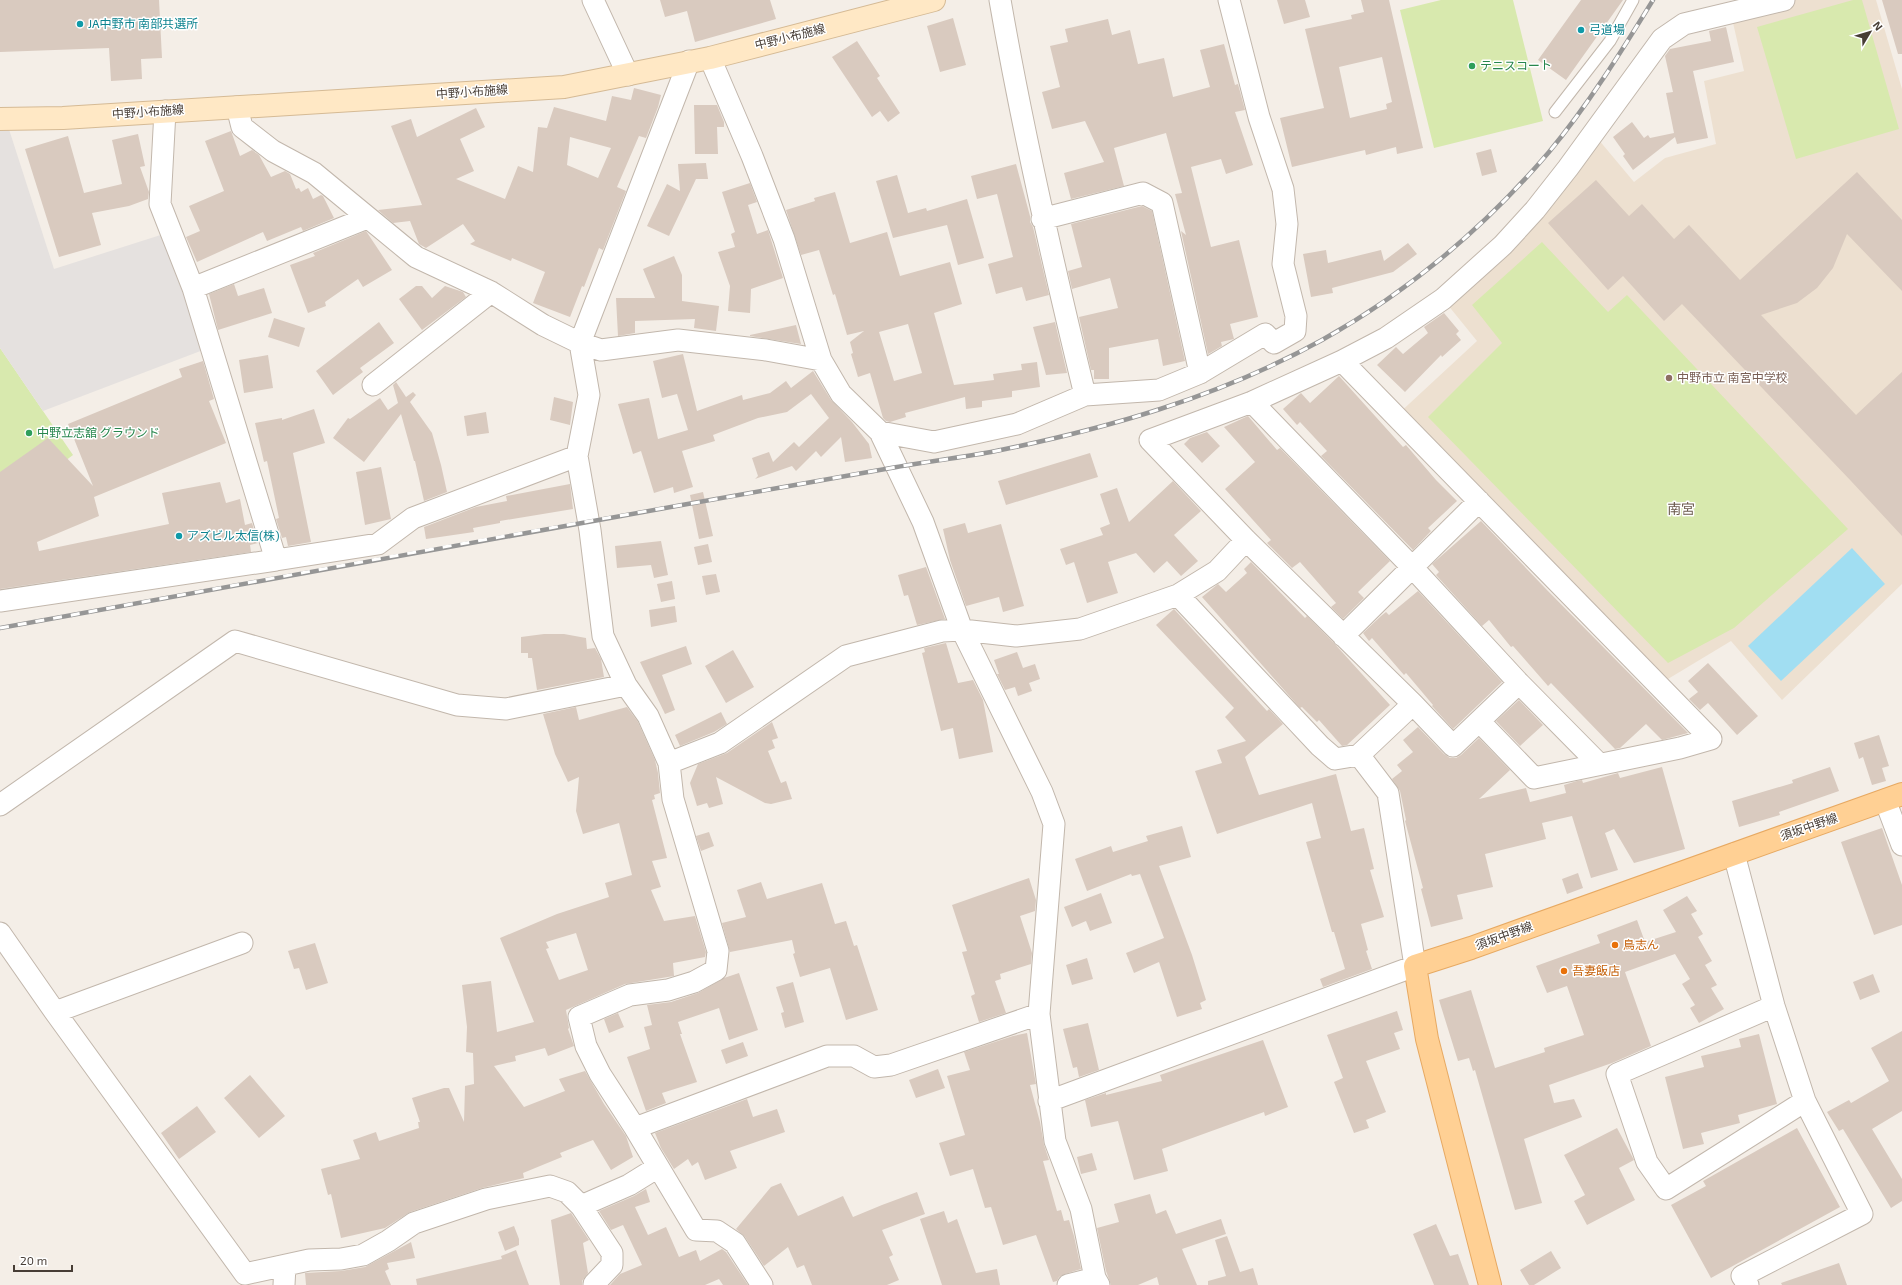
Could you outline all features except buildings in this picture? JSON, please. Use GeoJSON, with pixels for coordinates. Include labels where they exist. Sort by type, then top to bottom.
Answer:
{"type":"FeatureCollection","features":[{"type":"Feature","properties":{"kind":"main road","name":"中野小布施線"},"geometry":{"type":"LineString","coordinates":[[0,119],[64,118],[564,87],[710,58],[934,0]]}},
{"type":"Feature","properties":{"kind":"main road","name":"須坂中野線"},"geometry":{"type":"LineString","coordinates":[[1415,966],[1471,948],[1894,797]]}},
{"type":"Feature","properties":{"kind":"main road"},"geometry":{"type":"LineString","coordinates":[[1415,966],[1427,1040],[1490,1285]]}},
{"type":"Feature","properties":{"kind":"street"},"geometry":{"type":"LineString","coordinates":[[593,0],[628,75]]}},
{"type":"Feature","properties":{"kind":"street"},"geometry":{"type":"LineString","coordinates":[[1000,0],[1015,89],[1042,219],[1085,395]]}},
{"type":"Feature","properties":{"kind":"street"},"geometry":{"type":"LineString","coordinates":[[880,432],[934,442],[1017,424],[1085,395],[1159,390],[1200,373],[1265,334],[1274,344],[1295,331],[1296,316],[1283,264],[1287,224],[1283,189],[1259,117],[1229,0]]}},
{"type":"Feature","properties":{"kind":"street"},"geometry":{"type":"LineString","coordinates":[[1519,683],[1480,722],[1453,746],[1413,704],[1342,636],[1246,540],[1150,440],[1252,402],[1342,361],[1386,338],[1442,299],[1503,245],[1535,210],[1568,168],[1662,38],[1684,24],[1784,0]]}},
{"type":"Feature","properties":{"kind":"street"},"geometry":{"type":"LineString","coordinates":[[710,58],[752,156],[784,239],[821,360],[841,394],[880,432],[923,522],[962,630],[1042,792],[1054,824],[1039,1014],[1055,1141],[1081,1209],[1097,1281],[1068,1285]]}},
{"type":"Feature","properties":{"kind":"street"},"geometry":{"type":"LineString","coordinates":[[689,61],[580,343],[589,395],[577,456],[590,530],[603,636],[626,685],[648,716],[669,763],[673,799],[718,951],[716,970],[694,982],[668,990],[630,995],[579,1017],[586,1046],[600,1074],[635,1128],[696,1230],[717,1231],[735,1243],[762,1285]]}},
{"type":"Feature","properties":{"kind":"street"},"geometry":{"type":"LineString","coordinates":[[236,107],[242,127],[273,151],[314,173],[416,257],[491,292],[543,324],[580,343],[601,350],[678,340],[766,350],[821,360]]}},
{"type":"Feature","properties":{"kind":"street"},"geometry":{"type":"LineString","coordinates":[[165,111],[160,204],[194,288],[276,560]]}},
{"type":"Feature","properties":{"kind":"street"},"geometry":{"type":"LineString","coordinates":[[1042,219],[1143,193],[1162,203],[1200,373]]}},
{"type":"Feature","properties":{"kind":"street"},"geometry":{"type":"LineString","coordinates":[[194,288],[368,218]]}},
{"type":"Feature","properties":{"kind":"street"},"geometry":{"type":"LineString","coordinates":[[373,385],[491,292]]}},
{"type":"Feature","properties":{"kind":"street"},"geometry":{"type":"LineString","coordinates":[[1342,361],[1711,739],[1680,748],[1534,778],[1480,722]]}},
{"type":"Feature","properties":{"kind":"street"},"geometry":{"type":"LineString","coordinates":[[1252,402],[1412,567],[1519,683],[1599,764]]}},
{"type":"Feature","properties":{"kind":"street"},"geometry":{"type":"LineString","coordinates":[[0,601],[378,544],[412,518],[577,456]]}},
{"type":"Feature","properties":{"kind":"street"},"geometry":{"type":"LineString","coordinates":[[1342,636],[1479,501]]}},
{"type":"Feature","properties":{"kind":"street"},"geometry":{"type":"LineString","coordinates":[[669,763],[720,743],[846,656],[942,631],[962,630],[1016,636],[1080,629],[1178,595],[1217,571],[1246,540]]}},
{"type":"Feature","properties":{"kind":"street"},"geometry":{"type":"LineString","coordinates":[[1178,595],[1320,746],[1335,759],[1359,755],[1413,704]]}},
{"type":"Feature","properties":{"kind":"street"},"geometry":{"type":"LineString","coordinates":[[0,805],[235,642],[457,705],[506,709],[626,685]]}},
{"type":"Feature","properties":{"kind":"street"},"geometry":{"type":"LineString","coordinates":[[1049,1101],[1415,966],[1388,793],[1359,755]]}},
{"type":"Feature","properties":{"kind":"street"},"geometry":{"type":"LineString","coordinates":[[1894,797],[1902,845]]}},
{"type":"Feature","properties":{"kind":"street"},"geometry":{"type":"LineString","coordinates":[[1734,854],[1774,1006],[1805,1101],[1862,1214],[1742,1276],[1748,1285]]}},
{"type":"Feature","properties":{"kind":"street"},"geometry":{"type":"LineString","coordinates":[[0,933],[55,1012],[245,1274],[285,1275],[309,1260],[341,1259],[363,1254],[388,1241],[414,1223],[486,1199],[550,1186],[567,1192],[581,1206],[612,1253],[612,1265],[594,1285]]}},
{"type":"Feature","properties":{"kind":"street"},"geometry":{"type":"LineString","coordinates":[[55,1012],[242,943]]}},
{"type":"Feature","properties":{"kind":"street"},"geometry":{"type":"LineString","coordinates":[[1774,1006],[1617,1074],[1647,1162],[1666,1189],[1805,1101]]}},
{"type":"Feature","properties":{"kind":"street"},"geometry":{"type":"LineString","coordinates":[[635,1128],[827,1056],[854,1056],[874,1067],[891,1065],[1039,1014]]}},
{"type":"Feature","properties":{"kind":"street"},"geometry":{"type":"LineString","coordinates":[[581,1206],[629,1185],[658,1167]]}},
{"type":"Feature","properties":{"kind":"lane"},"geometry":{"type":"LineString","coordinates":[[1555,112],[1610,41],[1633,0]]}},
{"type":"Feature","properties":{"kind":"shaded area","name":"中野市立 南宮中学校"},"geometry":{"type":"Polygon","coordinates":[[[1784,0],[1876,0],[1902,89],[1902,584],[1782,700],[1731,641],[1658,685],[1396,416],[1477,341],[1443,299],[1593,133],[1634,182],[1665,158],[1716,144],[1704,81],[1744,71],[1731,14],[1784,0]]]}},
{"type":"Feature","properties":{"kind":"shaded area"},"geometry":{"type":"Polygon","coordinates":[[[0,119],[6,120],[54,269],[170,232],[211,347],[43,411],[0,348],[0,119]]]}},
{"type":"Feature","properties":{"kind":"green space","name":"テニスコート"},"geometry":{"type":"Polygon","coordinates":[[[1441,0],[1513,0],[1543,121],[1434,148],[1400,10],[1441,0]]]}},
{"type":"Feature","properties":{"kind":"green space"},"geometry":{"type":"Polygon","coordinates":[[[1853,0],[1862,0],[1899,129],[1796,159],[1757,27],[1853,0]]]}},
{"type":"Feature","properties":{"kind":"green space"},"geometry":{"type":"Polygon","coordinates":[[[1542,242],[1608,312],[1627,295],[1848,529],[1734,628],[1668,663],[1428,417],[1502,343],[1472,305],[1542,242]]]}},
{"type":"Feature","properties":{"kind":"green space","name":"中野立志舘 グラウンド"},"geometry":{"type":"Polygon","coordinates":[[[0,348],[73,455],[0,510],[0,348]]]}},
{"type":"Feature","properties":{"kind":"water"},"geometry":{"type":"Polygon","coordinates":[[[1852,548],[1885,584],[1781,681],[1748,646],[1852,548]]]}},
{"type":"Feature","properties":{"kind":"railway"},"geometry":{"type":"LineString","coordinates":[[0,628],[511,535],[991,452],[1077,433],[1161,409],[1202,394],[1283,360],[1322,340],[1354,321],[1415,279],[1472,232],[1499,206],[1549,152],[1604,78],[1653,0]]}},
{"type":"Feature","properties":{"kind":"place","name":"JA中野市 南部共選所"},"geometry":{"type":"Point","coordinates":[80,24]}},
{"type":"Feature","properties":{"kind":"place","name":"弓道場"},"geometry":{"type":"Point","coordinates":[1581,30]}},
{"type":"Feature","properties":{"kind":"place","name":"テニスコート"},"geometry":{"type":"Point","coordinates":[1472,66]}},
{"type":"Feature","properties":{"kind":"place","name":"中野市立 南宮中学校"},"geometry":{"type":"Point","coordinates":[1669,378]}},
{"type":"Feature","properties":{"kind":"place","name":"中野立志舘 グラウンド"},"geometry":{"type":"Point","coordinates":[29,433]}},
{"type":"Feature","properties":{"kind":"place","name":"アズビル太信(株)"},"geometry":{"type":"Point","coordinates":[179,536]}},
{"type":"Feature","properties":{"kind":"place","name":"鳥志ん"},"geometry":{"type":"Point","coordinates":[1615,945]}},
{"type":"Feature","properties":{"kind":"place","name":"吾妻飯店"},"geometry":{"type":"Point","coordinates":[1564,971]}},
{"type":"Feature","properties":{"kind":"district","name":"南宮"},"geometry":{"type":"Point","coordinates":[1681,509]}}]}
